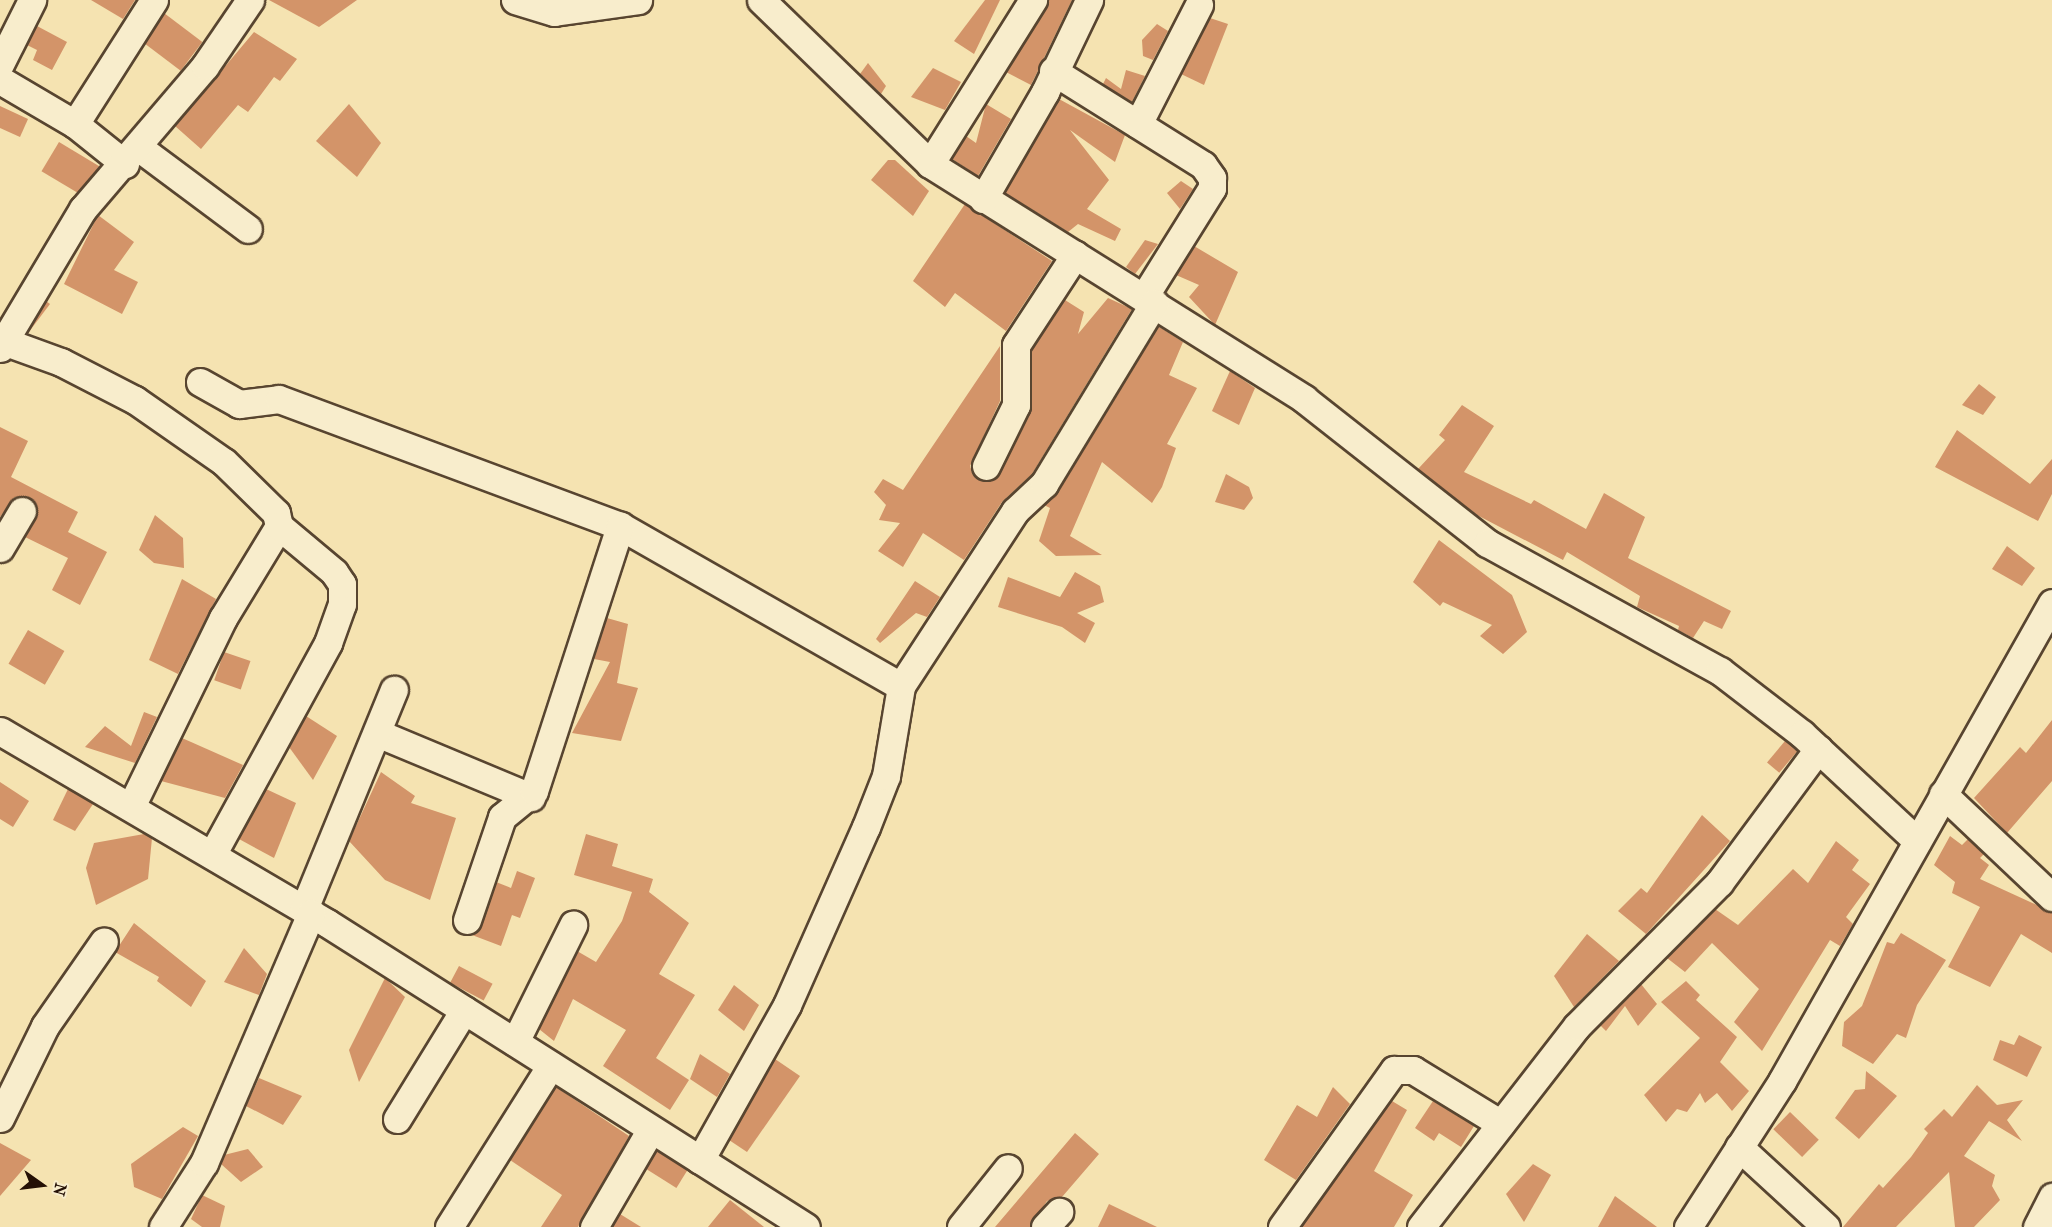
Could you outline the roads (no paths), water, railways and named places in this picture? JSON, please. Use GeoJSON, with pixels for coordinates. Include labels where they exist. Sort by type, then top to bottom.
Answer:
{"type":"FeatureCollection","features":[{"type":"Feature","properties":{"kind":"street"},"geometry":{"type":"LineString","coordinates":[[0,64],[32,0]]}},
{"type":"Feature","properties":{"kind":"street"},"geometry":{"type":"LineString","coordinates":[[75,124],[154,0]]}},
{"type":"Feature","properties":{"kind":"street"},"geometry":{"type":"LineString","coordinates":[[212,855],[328,643],[342,604],[342,584],[334,572],[279,526],[264,497],[144,406],[104,382],[2,344],[83,208],[131,155],[205,66],[250,0]]}},
{"type":"Feature","properties":{"kind":"street"},"geometry":{"type":"LineString","coordinates":[[515,0],[554,12],[638,0]]}},
{"type":"Feature","properties":{"kind":"street"},"geometry":{"type":"LineString","coordinates":[[761,0],[930,164],[1304,399],[1487,543],[1720,671],[1818,749],[1917,841]]}},
{"type":"Feature","properties":{"kind":"street"},"geometry":{"type":"LineString","coordinates":[[930,164],[1033,0]]}},
{"type":"Feature","properties":{"kind":"street"},"geometry":{"type":"LineString","coordinates":[[983,199],[1089,0]]}},
{"type":"Feature","properties":{"kind":"street"},"geometry":{"type":"LineString","coordinates":[[1138,124],[1199,5]]}},
{"type":"Feature","properties":{"kind":"street"},"geometry":{"type":"LineString","coordinates":[[700,1160],[787,1005],[866,827],[886,776],[901,686],[1015,511],[1044,484],[1212,189],[1212,178],[1203,165],[1053,71]]}},
{"type":"Feature","properties":{"kind":"street"},"geometry":{"type":"LineString","coordinates":[[0,80],[131,155],[248,229]]}},
{"type":"Feature","properties":{"kind":"street"},"geometry":{"type":"LineString","coordinates":[[986,466],[1016,405],[1016,345],[1075,255]]}},
{"type":"Feature","properties":{"kind":"street"},"geometry":{"type":"LineString","coordinates":[[200,382],[240,404],[279,399],[620,526],[901,686]]}},
{"type":"Feature","properties":{"kind":"street"},"geometry":{"type":"LineString","coordinates":[[0,548],[22,511]]}},
{"type":"Feature","properties":{"kind":"street"},"geometry":{"type":"LineString","coordinates":[[131,807],[223,618],[279,526]]}},
{"type":"Feature","properties":{"kind":"street"},"geometry":{"type":"LineString","coordinates":[[467,920],[502,817],[531,797],[620,526]]}},
{"type":"Feature","properties":{"kind":"street"},"geometry":{"type":"LineString","coordinates":[[1688,1227],[1739,1147],[2052,603]]}},
{"type":"Feature","properties":{"kind":"street"},"geometry":{"type":"LineString","coordinates":[[163,1227],[204,1163],[308,911],[394,690]]}},
{"type":"Feature","properties":{"kind":"street"},"geometry":{"type":"LineString","coordinates":[[0,731],[308,911],[806,1227]]}},
{"type":"Feature","properties":{"kind":"street"},"geometry":{"type":"LineString","coordinates":[[377,733],[531,797]]}},
{"type":"Feature","properties":{"kind":"street"},"geometry":{"type":"LineString","coordinates":[[1421,1227],[1622,975],[1719,883],[1818,749]]}},
{"type":"Feature","properties":{"kind":"street"},"geometry":{"type":"LineString","coordinates":[[1943,794],[2052,897]]}},
{"type":"Feature","properties":{"kind":"street"},"geometry":{"type":"LineString","coordinates":[[515,1042],[573,925]]}},
{"type":"Feature","properties":{"kind":"street"},"geometry":{"type":"LineString","coordinates":[[0,1118],[45,1026],[104,941]]}},
{"type":"Feature","properties":{"kind":"street"},"geometry":{"type":"LineString","coordinates":[[397,1119],[464,1010]]}},
{"type":"Feature","properties":{"kind":"street"},"geometry":{"type":"LineString","coordinates":[[449,1227],[551,1065]]}},
{"type":"Feature","properties":{"kind":"street"},"geometry":{"type":"LineString","coordinates":[[1282,1227],[1394,1070],[1413,1070],[1501,1124]]}},
{"type":"Feature","properties":{"kind":"street"},"geometry":{"type":"LineString","coordinates":[[594,1227],[651,1129]]}},
{"type":"Feature","properties":{"kind":"street"},"geometry":{"type":"LineString","coordinates":[[1739,1147],[1826,1227]]}},
{"type":"Feature","properties":{"kind":"street"},"geometry":{"type":"LineString","coordinates":[[961,1227],[1008,1168]]}},
{"type":"Feature","properties":{"kind":"street"},"geometry":{"type":"LineString","coordinates":[[2037,1227],[2052,1197]]}}]}
